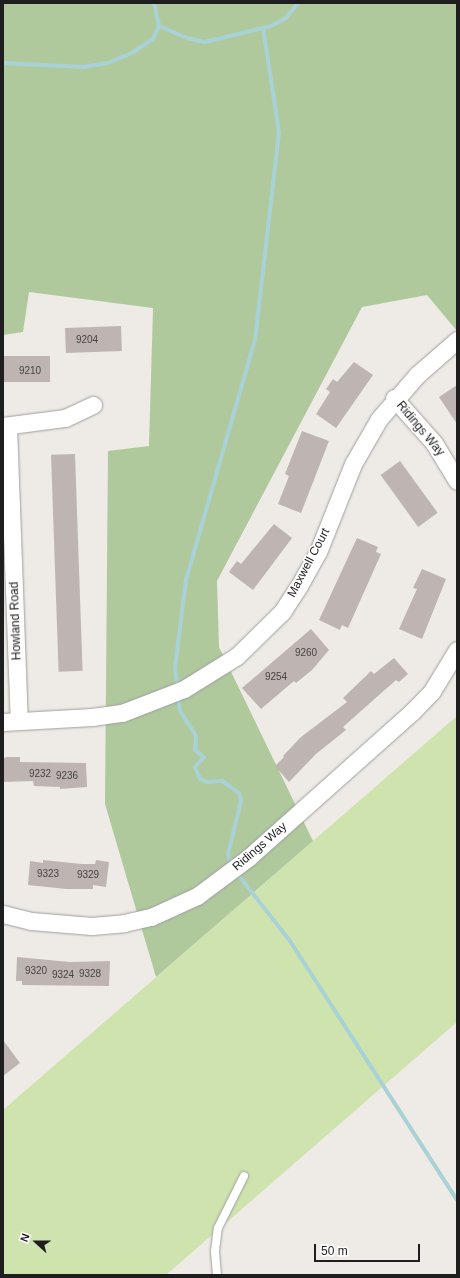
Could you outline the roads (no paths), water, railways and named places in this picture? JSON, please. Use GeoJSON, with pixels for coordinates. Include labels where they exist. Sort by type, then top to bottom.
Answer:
{"type":"FeatureCollection","features":[{"type":"Feature","properties":{"kind":"street","name":"Maxwell Court"},"geometry":{"type":"LineString","coordinates":[[11,721],[99,716],[122,713],[184,689],[237,656],[282,612],[318,552],[363,445],[394,398],[457,340]]}},
{"type":"Feature","properties":{"kind":"street","name":"Ridings Way"},"geometry":{"type":"LineString","coordinates":[[394,398],[434,443],[457,481]]}},
{"type":"Feature","properties":{"kind":"street"},"geometry":{"type":"LineString","coordinates":[[6,426],[65,418],[93,405]]}},
{"type":"Feature","properties":{"kind":"street","name":"Howland Road"},"geometry":{"type":"LineString","coordinates":[[6,426],[11,721]]}},
{"type":"Feature","properties":{"kind":"street","name":"Ridings Way"},"geometry":{"type":"LineString","coordinates":[[3,914],[60,925],[92,926],[124,923],[175,907],[220,881],[248,858],[412,712],[432,691],[457,650]]}},
{"type":"Feature","properties":{"kind":"lane"},"geometry":{"type":"LineString","coordinates":[[217,1275],[215,1250],[218,1228],[244,1176]]}},
{"type":"Feature","properties":{"kind":"waterway"},"geometry":{"type":"LineString","coordinates":[[3,63],[83,67],[108,63],[132,53],[153,39],[159,26],[154,3]]}},
{"type":"Feature","properties":{"kind":"waterway"},"geometry":{"type":"LineString","coordinates":[[159,26],[187,38],[205,42],[271,26],[286,18],[298,3]]}},
{"type":"Feature","properties":{"kind":"waterway"},"geometry":{"type":"LineString","coordinates":[[177,686],[175,667],[186,580],[255,340],[279,133],[263,27]]}},
{"type":"Feature","properties":{"kind":"waterway"},"geometry":{"type":"LineString","coordinates":[[178,695],[180,711],[196,736],[195,750],[204,757],[195,767],[200,779],[207,782],[222,781],[239,793],[241,801],[228,854],[231,865]]}},
{"type":"Feature","properties":{"kind":"waterway"},"geometry":{"type":"LineString","coordinates":[[236,872],[290,941],[457,1200]]}}]}
